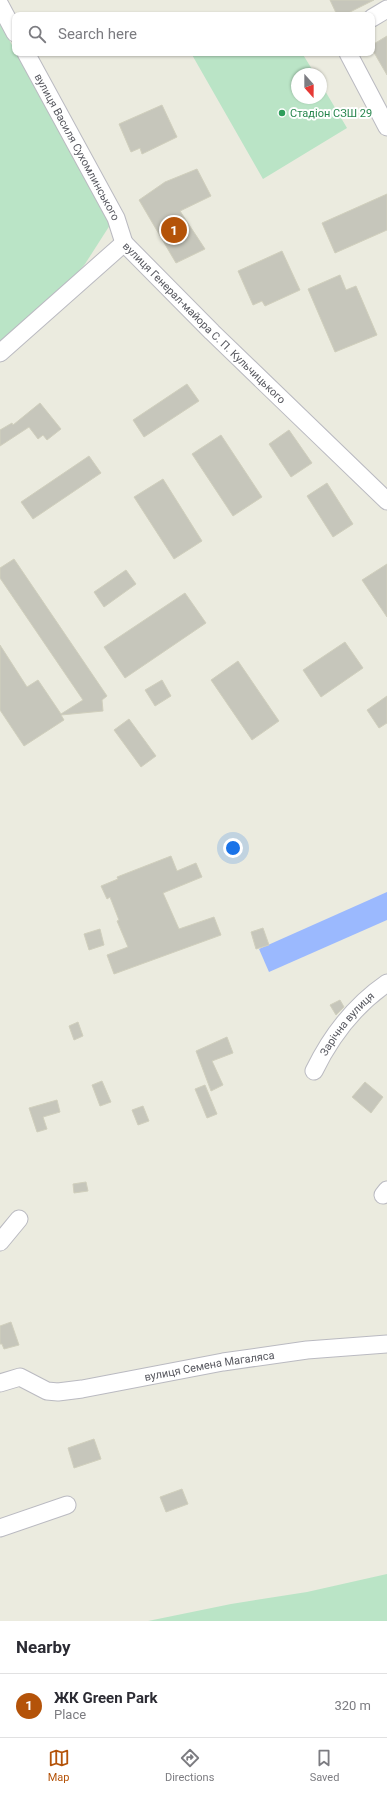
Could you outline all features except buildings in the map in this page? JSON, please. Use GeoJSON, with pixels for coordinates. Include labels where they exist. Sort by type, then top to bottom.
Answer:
{"type":"FeatureCollection","features":[{"type":"Feature","properties":{"kind":"street"},"geometry":{"type":"LineString","coordinates":[[0,5],[12,27]]}},
{"type":"Feature","properties":{"kind":"street"},"geometry":{"type":"LineString","coordinates":[[375,16],[387,9]]}},
{"type":"Feature","properties":{"kind":"street","name":"вулиця Василя Сухомлинського"},"geometry":{"type":"LineString","coordinates":[[28,56],[116,218],[124,243]]}},
{"type":"Feature","properties":{"kind":"street"},"geometry":{"type":"LineString","coordinates":[[350,56],[387,127]]}},
{"type":"Feature","properties":{"kind":"street","name":"вулиця Генерал-майора С. П. Кульчицького"},"geometry":{"type":"LineString","coordinates":[[0,353],[124,243],[212,332],[387,501]]}},
{"type":"Feature","properties":{"kind":"street"},"geometry":{"type":"LineString","coordinates":[[368,483],[387,486]]}},
{"type":"Feature","properties":{"kind":"street","name":"Зарічна вулиця"},"geometry":{"type":"LineString","coordinates":[[314,1071],[325,1049],[349,1017],[373,992],[387,983]]}},
{"type":"Feature","properties":{"kind":"street"},"geometry":{"type":"LineString","coordinates":[[0,1242],[19,1219]]}},
{"type":"Feature","properties":{"kind":"street","name":"вулиця Семена Магаляса"},"geometry":{"type":"LineString","coordinates":[[0,1383],[20,1377],[47,1391],[64,1392],[223,1362],[307,1350],[387,1344]]}},
{"type":"Feature","properties":{"kind":"street"},"geometry":{"type":"LineString","coordinates":[[0,1528],[66,1505]]}},
{"type":"Feature","properties":{"kind":"green space"},"geometry":{"type":"Polygon","coordinates":[[[0,23],[12,45],[12,56],[18,56],[110,225],[85,264],[52,302],[0,343],[0,23]]]}},
{"type":"Feature","properties":{"kind":"green space","name":"Стадіон СЗШ 29"},"geometry":{"type":"Polygon","coordinates":[[[193,56],[304,56],[311,68],[291,68],[291,104],[327,104],[327,94],[347,128],[263,179],[193,56]]]}},
{"type":"Feature","properties":{"kind":"green space"},"geometry":{"type":"Polygon","coordinates":[[[387,1574],[387,1621],[148,1621],[231,1604],[307,1592],[387,1574]]]}},
{"type":"Feature","properties":{"kind":"water"},"geometry":{"type":"Polygon","coordinates":[[[387,892],[387,920],[269,972],[259,949],[387,892]]]}},
{"type":"Feature","properties":{"kind":"place","name":"Стадіон СЗШ 29"},"geometry":{"type":"Point","coordinates":[282,113]}},
{"type":"Feature","properties":{"kind":"place","name":"ЖК Green Park"},"geometry":{"type":"Point","coordinates":[174,230]}}]}
